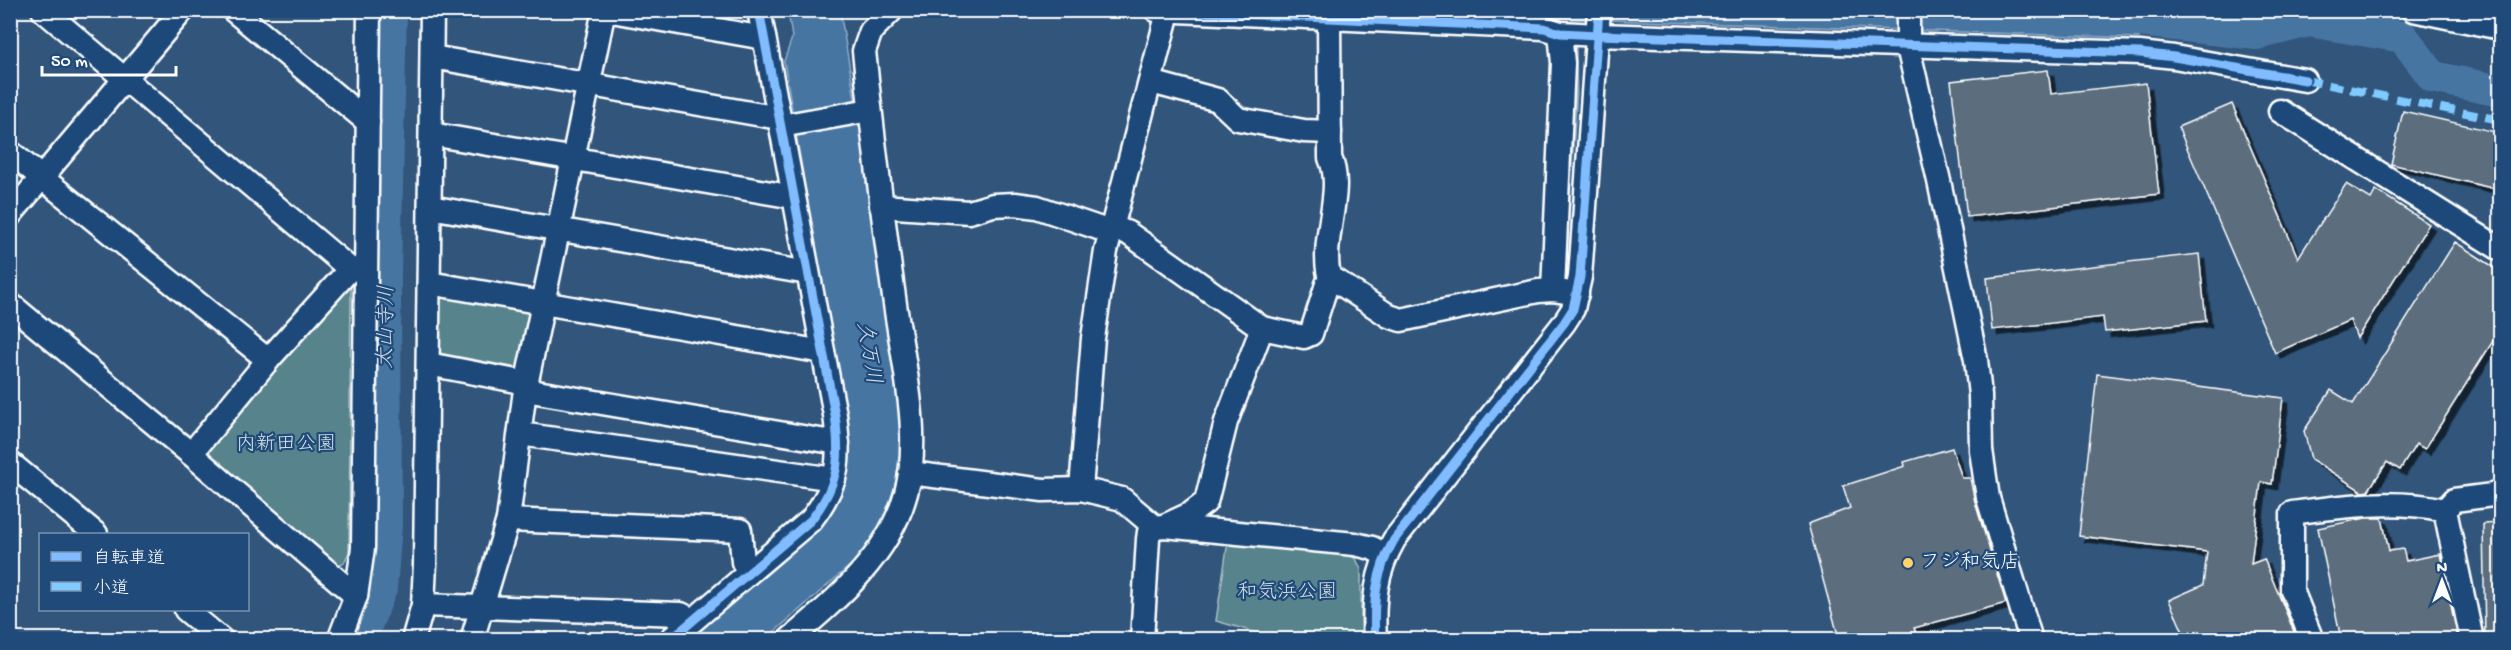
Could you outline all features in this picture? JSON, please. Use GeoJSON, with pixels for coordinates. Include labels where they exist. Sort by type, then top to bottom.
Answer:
{"type":"FeatureCollection","features":[{"type":"Feature","properties":{"kind":"street"},"geometry":{"type":"LineString","coordinates":[[43,10],[358,270]]}},
{"type":"Feature","properties":{"kind":"street"},"geometry":{"type":"LineString","coordinates":[[10,215],[183,10]]}},
{"type":"Feature","properties":{"kind":"street"},"geometry":{"type":"LineString","coordinates":[[233,10],[368,122]]}},
{"type":"Feature","properties":{"kind":"street"},"geometry":{"type":"LineString","coordinates":[[339,639],[356,596],[363,548],[358,270],[368,122],[369,10]]}},
{"type":"Feature","properties":{"kind":"street"},"geometry":{"type":"LineString","coordinates":[[413,639],[423,605],[432,10]]}},
{"type":"Feature","properties":{"kind":"street"},"geometry":{"type":"LineString","coordinates":[[472,639],[508,520],[526,386],[587,84],[605,10],[764,38]]}},
{"type":"Feature","properties":{"kind":"street"},"geometry":{"type":"LineString","coordinates":[[670,639],[811,520],[827,499],[834,479],[838,442],[794,196],[784,122],[759,10]]}},
{"type":"Feature","properties":{"kind":"street"},"geometry":{"type":"LineString","coordinates":[[800,636],[875,556],[895,522],[906,493],[910,473],[912,450],[909,410],[866,110],[864,51],[871,31],[892,10]]}},
{"type":"Feature","properties":{"kind":"street"},"geometry":{"type":"LineString","coordinates":[[1908,10],[1908,43],[1971,331],[1980,395],[1981,450],[1988,498],[2031,639]]}},
{"type":"Feature","properties":{"kind":"street"},"geometry":{"type":"LineString","coordinates":[[2413,10],[2500,28]]}},
{"type":"Feature","properties":{"kind":"street"},"geometry":{"type":"LineString","coordinates":[[1081,489],[1093,338],[1112,229],[1151,82],[1162,11],[1585,29],[1776,40],[2140,53],[2305,80]]}},
{"type":"Feature","properties":{"kind":"street"},"geometry":{"type":"LineString","coordinates":[[1329,19],[1330,158],[1334,166],[1334,185],[1325,267],[1331,282]]}},
{"type":"Feature","properties":{"kind":"street"},"geometry":{"type":"LineString","coordinates":[[1553,290],[1563,63],[1585,29]]}},
{"type":"Feature","properties":{"kind":"street"},"geometry":{"type":"LineString","coordinates":[[1375,639],[1373,604],[1376,583],[1385,555],[1402,528],[1564,323],[1575,302],[1580,278],[1585,29]]}},
{"type":"Feature","properties":{"kind":"street"},"geometry":{"type":"LineString","coordinates":[[432,57],[784,122],[866,110]]}},
{"type":"Feature","properties":{"kind":"street"},"geometry":{"type":"LineString","coordinates":[[1151,82],[1218,100],[1238,119],[1304,131],[1330,132]]}},
{"type":"Feature","properties":{"kind":"street"},"geometry":{"type":"LineString","coordinates":[[2280,111],[2500,249]]}},
{"type":"Feature","properties":{"kind":"street"},"geometry":{"type":"LineString","coordinates":[[431,134],[794,196]]}},
{"type":"Feature","properties":{"kind":"street"},"geometry":{"type":"LineString","coordinates":[[10,152],[268,360]]}},
{"type":"Feature","properties":{"kind":"street"},"geometry":{"type":"LineString","coordinates":[[881,206],[969,212],[993,205],[1015,204],[1037,207],[1128,232],[1262,328],[1304,337],[1311,334],[1327,284],[1335,280],[1389,316],[1401,320],[1498,298],[1553,290],[1575,302]]}},
{"type":"Feature","properties":{"kind":"street"},"geometry":{"type":"LineString","coordinates":[[430,207],[808,273]]}},
{"type":"Feature","properties":{"kind":"street"},"geometry":{"type":"LineString","coordinates":[[191,454],[268,360],[358,270]]}},
{"type":"Feature","properties":{"kind":"street"},"geometry":{"type":"LineString","coordinates":[[429,283],[823,352]]}},
{"type":"Feature","properties":{"kind":"street"},"geometry":{"type":"LineString","coordinates":[[10,304],[191,454],[356,596]]}},
{"type":"Feature","properties":{"kind":"street"},"geometry":{"type":"LineString","coordinates":[[1216,531],[1210,522],[1206,502],[1226,422],[1262,328]]}},
{"type":"Feature","properties":{"kind":"street"},"geometry":{"type":"LineString","coordinates":[[428,364],[526,386],[838,442]]}},
{"type":"Feature","properties":{"kind":"street"},"geometry":{"type":"LineString","coordinates":[[520,434],[834,479]]}},
{"type":"Feature","properties":{"kind":"street"},"geometry":{"type":"LineString","coordinates":[[10,463],[95,533]]}},
{"type":"Feature","properties":{"kind":"street"},"geometry":{"type":"LineString","coordinates":[[910,473],[1043,490],[1081,489],[1122,499],[1160,526],[1355,544],[1372,548],[1385,555]]}},
{"type":"Feature","properties":{"kind":"street"},"geometry":{"type":"LineString","coordinates":[[2445,510],[2454,500],[2500,494]]}},
{"type":"Feature","properties":{"kind":"street"},"geometry":{"type":"LineString","coordinates":[[1142,639],[1149,532],[1190,514],[1206,502]]}},
{"type":"Feature","properties":{"kind":"street"},"geometry":{"type":"LineString","coordinates":[[2312,639],[2292,590],[2292,513],[2349,505],[2425,505],[2445,510]]}},
{"type":"Feature","properties":{"kind":"street"},"geometry":{"type":"LineString","coordinates":[[2445,510],[2472,639]]}},
{"type":"Feature","properties":{"kind":"street"},"geometry":{"type":"LineString","coordinates":[[508,520],[740,530],[743,562],[749,572]]}},
{"type":"Feature","properties":{"kind":"street"},"geometry":{"type":"LineString","coordinates":[[423,605],[681,614],[692,620]]}},
{"type":"Feature","properties":{"kind":"street"},"geometry":{"type":"LineString","coordinates":[[188,611],[222,639]]}},
{"type":"Feature","properties":{"kind":"green space","name":"内新田公園"},"geometry":{"type":"Polygon","coordinates":[[[351,282],[349,552],[344,563],[328,567],[196,453],[351,282]]]}},
{"type":"Feature","properties":{"kind":"green space"},"geometry":{"type":"Polygon","coordinates":[[[436,291],[534,308],[521,373],[434,357],[436,291]]]}},
{"type":"Feature","properties":{"kind":"green space","name":"和気浜公園"},"geometry":{"type":"Polygon","coordinates":[[[1228,541],[1346,553],[1356,559],[1361,569],[1361,639],[1279,639],[1216,621],[1228,541]]]}},
{"type":"Feature","properties":{"kind":"water"},"geometry":{"type":"Polygon","coordinates":[[[2138,10],[2139,38],[1344,11],[2138,10]]]}},
{"type":"Feature","properties":{"kind":"water","name":"久万川"},"geometry":{"type":"Polygon","coordinates":[[[788,11],[840,11],[887,286],[903,436],[899,482],[887,518],[862,555],[766,639],[690,640],[818,528],[848,442],[784,61],[792,38],[788,11]]]}},
{"type":"Feature","properties":{"kind":"building"},"geometry":{"type":"Polygon","coordinates":[[[2048,70],[2051,94],[2146,83],[2159,194],[1967,217],[1951,81],[2048,70]]]}},
{"type":"Feature","properties":{"kind":"building"},"geometry":{"type":"Polygon","coordinates":[[[2232,104],[2298,258],[2346,184],[2371,199],[2376,190],[2429,224],[2357,338],[2350,320],[2275,353],[2178,127],[2232,104]]]}},
{"type":"Feature","properties":{"kind":"building"},"geometry":{"type":"Polygon","coordinates":[[[2403,111],[2500,133],[2500,190],[2391,164],[2403,111]]]}},
{"type":"Feature","properties":{"kind":"building"},"geometry":{"type":"Polygon","coordinates":[[[2455,242],[2500,271],[2500,330],[2425,449],[2416,444],[2400,470],[2387,462],[2368,491],[2363,492],[2311,459],[2304,431],[2331,390],[2353,404],[2455,242]]]}},
{"type":"Feature","properties":{"kind":"building"},"geometry":{"type":"Polygon","coordinates":[[[2199,254],[2206,321],[2105,332],[2103,317],[1992,330],[1987,278],[2199,254]]]}},
{"type":"Feature","properties":{"kind":"building"},"geometry":{"type":"Polygon","coordinates":[[[2097,374],[2283,398],[2272,484],[2261,482],[2251,564],[2264,559],[2297,639],[2186,639],[2169,600],[2203,585],[2207,552],[2079,536],[2097,374]]]}},
{"type":"Feature","properties":{"kind":"building","name":"フジ和気店"},"geometry":{"type":"Polygon","coordinates":[[[1952,448],[1962,478],[1970,478],[1975,502],[2006,603],[1914,628],[1918,639],[1839,639],[1808,524],[1850,508],[1843,486],[1905,466],[1904,462],[1952,448]]]}},
{"type":"Feature","properties":{"kind":"building"},"geometry":{"type":"Polygon","coordinates":[[[2366,518],[2382,518],[2389,551],[2403,549],[2406,561],[2440,554],[2458,639],[2341,639],[2318,528],[2366,518]]]}},
{"type":"Feature","properties":{"kind":"building"},"geometry":{"type":"Polygon","coordinates":[[[2500,523],[2500,639],[2485,639],[2483,524],[2500,523]]]}},
{"type":"Feature","properties":{"kind":"waterway","name":"太山寺川"},"geometry":{"type":"LineString","coordinates":[[360,640],[381,589],[386,526],[385,274],[391,10]]}},
{"type":"Feature","properties":{"kind":"waterway"},"geometry":{"type":"LineString","coordinates":[[2041,10],[2257,34],[2309,21],[2403,37],[2433,77],[2500,91]]}},
{"type":"Feature","properties":{"kind":"waterway"},"geometry":{"type":"LineString","coordinates":[[1567,218],[1575,94],[1574,38]]}},
{"type":"Feature","properties":{"kind":"marked path"},"geometry":{"type":"LineString","coordinates":[[2305,80],[2500,120]]}},
{"type":"Feature","properties":{"kind":"cycle path"},"geometry":{"type":"LineString","coordinates":[[670,640],[811,520],[827,495],[836,471],[838,445],[835,415],[759,10]]}},
{"type":"Feature","properties":{"kind":"cycle path"},"geometry":{"type":"LineString","coordinates":[[1156,10],[1544,28],[1560,33],[1598,35],[2140,53],[2305,80]]}},
{"type":"Feature","properties":{"kind":"cycle path"},"geometry":{"type":"LineString","coordinates":[[1375,640],[1374,613],[1379,576],[1394,540],[1573,309],[1580,277],[1599,10]]}},
{"type":"Feature","properties":{"kind":"place","name":"フジ和気店"},"geometry":{"type":"Point","coordinates":[1908,563]}}]}
